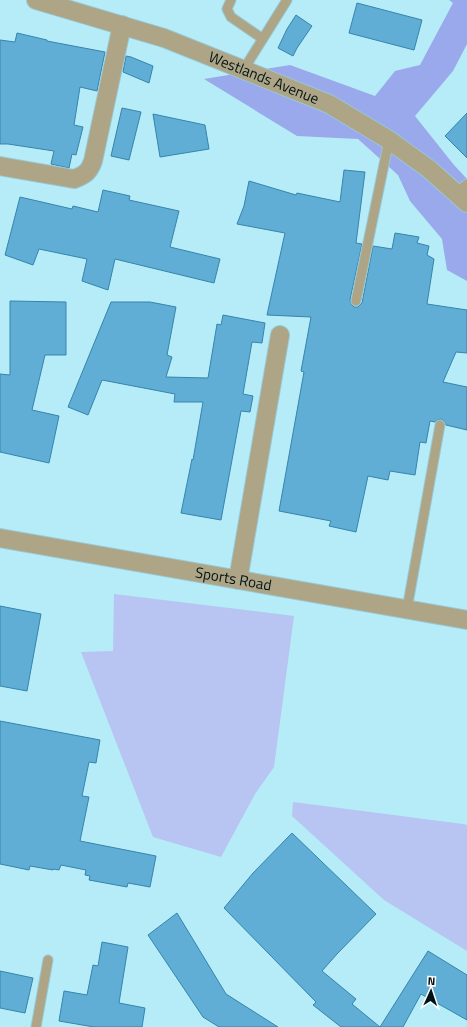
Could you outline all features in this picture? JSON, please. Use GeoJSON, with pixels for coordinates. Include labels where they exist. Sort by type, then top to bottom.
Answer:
{"type":"FeatureCollection","features":[{"type":"Feature","properties":{"kind":"street","name":"Westlands Avenue"},"geometry":{"type":"LineString","coordinates":[[36,0],[164,38],[330,104],[390,140],[463,193]]}},
{"type":"Feature","properties":{"kind":"street"},"geometry":{"type":"LineString","coordinates":[[0,166],[74,179],[82,176],[90,170],[122,25]]}},
{"type":"Feature","properties":{"kind":"street"},"geometry":{"type":"LineString","coordinates":[[238,580],[280,335]]}},
{"type":"Feature","properties":{"kind":"street","name":"Sports Road"},"geometry":{"type":"LineString","coordinates":[[0,538],[467,620]]}},
{"type":"Feature","properties":{"kind":"lane"},"geometry":{"type":"LineString","coordinates":[[231,0],[227,9],[231,17],[263,39]]}},
{"type":"Feature","properties":{"kind":"lane"},"geometry":{"type":"LineString","coordinates":[[244,69],[287,0]]}},
{"type":"Feature","properties":{"kind":"lane"},"geometry":{"type":"LineString","coordinates":[[356,302],[390,140]]}},
{"type":"Feature","properties":{"kind":"lane"},"geometry":{"type":"LineString","coordinates":[[407,609],[440,426]]}},
{"type":"Feature","properties":{"kind":"lane"},"geometry":{"type":"LineString","coordinates":[[36,1027],[48,960]]}},
{"type":"Feature","properties":{"kind":"shaded area"},"geometry":{"type":"Polygon","coordinates":[[[449,0],[467,0],[467,44],[453,71],[415,116],[467,179],[467,281],[447,270],[442,239],[410,201],[398,175],[358,139],[297,136],[204,79],[290,65],[375,96],[395,71],[420,65],[453,3],[449,0]]]}},
{"type":"Feature","properties":{"kind":"shaded area"},"geometry":{"type":"Polygon","coordinates":[[[114,594],[294,616],[274,767],[255,794],[221,857],[153,837],[81,652],[113,651],[114,594]]]}},
{"type":"Feature","properties":{"kind":"shaded area"},"geometry":{"type":"Polygon","coordinates":[[[293,802],[467,825],[467,951],[384,900],[292,816],[293,802]]]}},
{"type":"Feature","properties":{"kind":"building"},"geometry":{"type":"Polygon","coordinates":[[[357,3],[422,20],[414,50],[349,33],[357,3]]]}},
{"type":"Feature","properties":{"kind":"building"},"geometry":{"type":"Polygon","coordinates":[[[296,15],[312,26],[293,56],[278,48],[296,15]]]}},
{"type":"Feature","properties":{"kind":"building"},"geometry":{"type":"Polygon","coordinates":[[[17,33],[47,41],[105,52],[97,91],[80,87],[74,125],[83,127],[76,155],[72,154],[69,168],[51,164],[54,151],[0,144],[0,40],[15,42],[17,33]]]}},
{"type":"Feature","properties":{"kind":"building"},"geometry":{"type":"Polygon","coordinates":[[[126,56],[153,66],[149,83],[123,72],[126,56]]]}},
{"type":"Feature","properties":{"kind":"building"},"geometry":{"type":"Polygon","coordinates":[[[122,108],[141,112],[129,160],[111,156],[122,108]]]}},
{"type":"Feature","properties":{"kind":"building"},"geometry":{"type":"Polygon","coordinates":[[[467,113],[467,158],[445,136],[467,113]]]}},
{"type":"Feature","properties":{"kind":"building"},"geometry":{"type":"Polygon","coordinates":[[[153,114],[205,125],[209,149],[160,157],[153,114]]]}},
{"type":"Feature","properties":{"kind":"building"},"geometry":{"type":"Polygon","coordinates":[[[344,170],[365,172],[356,243],[362,244],[350,300],[352,305],[354,307],[358,307],[362,303],[373,246],[392,249],[395,233],[419,237],[417,243],[429,246],[427,255],[434,259],[427,304],[467,310],[467,353],[456,352],[443,382],[467,387],[467,430],[446,425],[441,419],[435,422],[430,421],[426,443],[420,442],[415,475],[390,471],[388,480],[368,476],[356,532],[329,526],[331,521],[279,511],[304,372],[301,371],[311,317],[267,315],[285,233],[237,224],[244,206],[249,181],[296,195],[297,193],[340,202],[344,170]]]}},
{"type":"Feature","properties":{"kind":"building"},"geometry":{"type":"Polygon","coordinates":[[[103,190],[130,196],[129,200],[179,211],[170,247],[220,259],[214,283],[115,259],[108,290],[82,281],[87,259],[39,249],[33,265],[5,255],[20,197],[72,209],[73,206],[98,212],[103,190]]]}},
{"type":"Feature","properties":{"kind":"building"},"geometry":{"type":"Polygon","coordinates":[[[10,301],[66,302],[66,355],[45,355],[32,410],[59,416],[49,463],[0,452],[0,374],[10,375],[10,301]]]}},
{"type":"Feature","properties":{"kind":"building"},"geometry":{"type":"Polygon","coordinates":[[[111,302],[150,302],[176,307],[167,355],[172,357],[166,377],[208,378],[217,324],[221,325],[223,315],[265,323],[262,343],[252,342],[243,394],[253,396],[250,412],[241,411],[221,520],[181,513],[192,459],[193,460],[203,402],[174,402],[175,394],[102,380],[88,415],[68,407],[111,302]]]}},
{"type":"Feature","properties":{"kind":"building"},"geometry":{"type":"Polygon","coordinates":[[[0,606],[41,614],[27,691],[0,686],[0,606]]]}},
{"type":"Feature","properties":{"kind":"building"},"geometry":{"type":"Polygon","coordinates":[[[0,721],[100,740],[96,763],[89,762],[82,796],[89,797],[80,841],[156,856],[150,887],[128,883],[127,887],[89,880],[90,876],[85,875],[86,870],[61,865],[59,870],[30,866],[29,870],[0,864],[0,721]]]}},
{"type":"Feature","properties":{"kind":"building"},"geometry":{"type":"Polygon","coordinates":[[[292,833],[376,914],[322,971],[356,999],[352,1004],[380,1027],[341,1027],[313,1005],[316,1002],[224,908],[253,873],[292,833]]]}},
{"type":"Feature","properties":{"kind":"building"},"geometry":{"type":"Polygon","coordinates":[[[177,913],[226,994],[278,1027],[219,1027],[203,1017],[148,935],[177,913]]]}},
{"type":"Feature","properties":{"kind":"building"},"geometry":{"type":"Polygon","coordinates":[[[102,942],[128,947],[119,1003],[145,1008],[142,1027],[94,1027],[59,1021],[64,991],[87,995],[93,965],[98,966],[102,942]]]}},
{"type":"Feature","properties":{"kind":"building"},"geometry":{"type":"Polygon","coordinates":[[[428,951],[467,975],[467,1020],[421,994],[403,1027],[380,1027],[428,951]]]}},
{"type":"Feature","properties":{"kind":"building"},"geometry":{"type":"Polygon","coordinates":[[[0,971],[33,978],[25,1013],[0,1008],[0,971]]]}}]}
